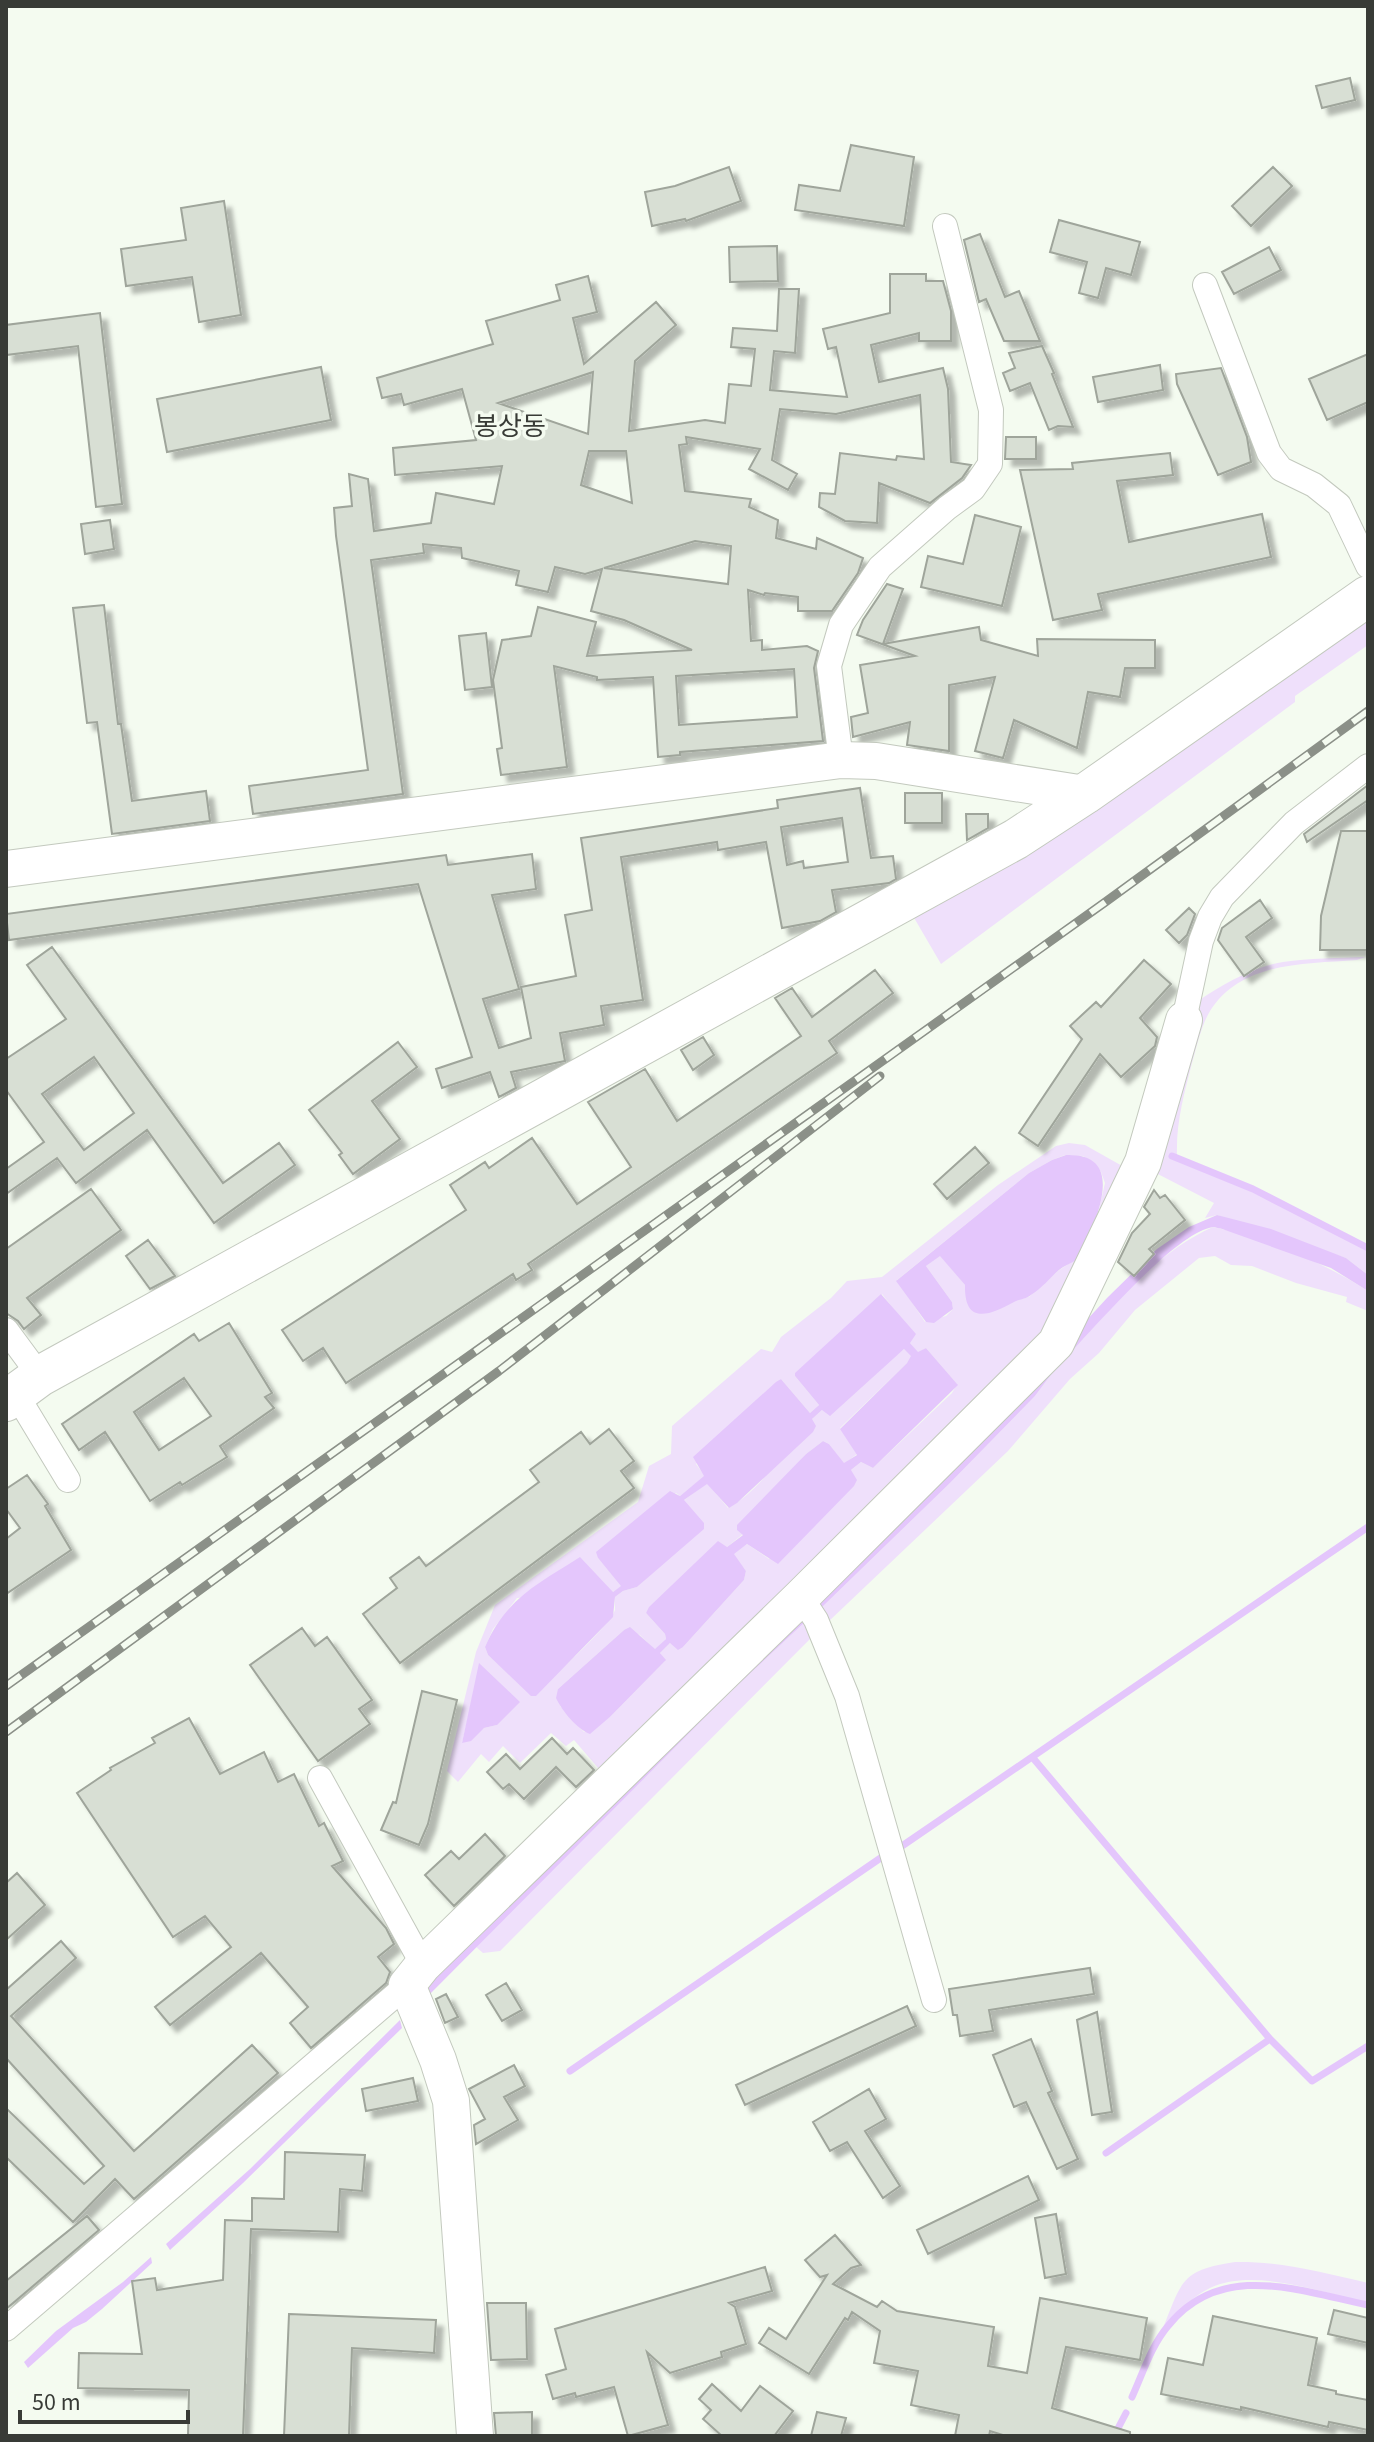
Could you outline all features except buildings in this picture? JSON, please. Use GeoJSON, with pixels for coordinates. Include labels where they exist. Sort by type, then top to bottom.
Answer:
{"type":"FeatureCollection","features":[{"type":"Feature","properties":{"kind":"main road"},"geometry":{"type":"LineString","coordinates":[[21,1390],[1002,847],[1085,794],[1368,596]]}},
{"type":"Feature","properties":{"kind":"street"},"geometry":{"type":"LineString","coordinates":[[841,760],[829,666],[841,625],[880,567],[973,489],[990,464],[991,410],[945,226]]}},
{"type":"Feature","properties":{"kind":"street"},"geometry":{"type":"LineString","coordinates":[[1205,285],[1269,453],[1281,469],[1314,485],[1339,505],[1368,566]]}},
{"type":"Feature","properties":{"kind":"street"},"geometry":{"type":"LineString","coordinates":[[6,869],[841,760],[876,761],[1085,794]]}},
{"type":"Feature","properties":{"kind":"street"},"geometry":{"type":"LineString","coordinates":[[6,2329],[415,1975],[808,1609],[1056,1343],[1143,1162],[1210,917],[1222,897],[1294,823],[1368,766]]}},
{"type":"Feature","properties":{"kind":"street"},"geometry":{"type":"LineString","coordinates":[[6,1330],[21,1390],[68,1480]]}},
{"type":"Feature","properties":{"kind":"street"},"geometry":{"type":"LineString","coordinates":[[808,1609],[847,1696],[934,2000]]}},
{"type":"Feature","properties":{"kind":"street"},"geometry":{"type":"LineString","coordinates":[[320,1778],[415,1975],[451,2101],[475,2436]]}},
{"type":"Feature","properties":{"kind":"shaded area"},"geometry":{"type":"Polygon","coordinates":[[[1368,614],[1368,645],[1295,696],[1295,702],[941,964],[913,916],[1368,614]]]}},
{"type":"Feature","properties":{"kind":"shaded area"},"geometry":{"type":"Polygon","coordinates":[[[1365,957],[1276,968],[1239,982],[1223,995],[1210,1011],[1202,1030],[1181,1109],[1177,1155],[1170,1154],[1169,1157],[1252,1191],[1368,1251],[1368,1275],[1346,1258],[1217,1215],[1205,1218],[1214,1203],[1152,1171],[1198,1001],[1239,977],[1272,964],[1365,957]]]}},
{"type":"Feature","properties":{"kind":"shaded area"},"geometry":{"type":"Polygon","coordinates":[[[1069,1143],[1085,1145],[1124,1167],[1048,1334],[605,1776],[574,1740],[566,1746],[551,1733],[520,1763],[503,1746],[489,1762],[481,1754],[458,1782],[447,1771],[476,1652],[495,1605],[638,1502],[649,1466],[671,1454],[672,1426],[761,1349],[772,1352],[781,1337],[831,1298],[847,1281],[882,1277],[998,1185],[1056,1146],[1069,1143]],[[1065,1155],[1029,1173],[897,1280],[925,1322],[946,1316],[953,1309],[952,1302],[926,1266],[940,1255],[965,1285],[1018,1299],[1029,1297],[1080,1256],[1098,1214],[1105,1183],[1094,1163],[1083,1156],[1065,1155]],[[882,1294],[795,1376],[819,1405],[810,1413],[781,1379],[696,1464],[705,1476],[680,1496],[676,1493],[598,1558],[622,1586],[613,1592],[517,1598],[493,1629],[485,1647],[488,1655],[531,1695],[602,1629],[615,1610],[615,1597],[637,1587],[659,1567],[683,1501],[707,1483],[728,1508],[741,1500],[764,1478],[814,1417],[904,1349],[912,1356],[907,1363],[840,1428],[857,1454],[844,1464],[829,1444],[823,1441],[806,1454],[779,1484],[743,1534],[646,1613],[665,1634],[666,1639],[655,1650],[640,1635],[624,1630],[558,1689],[560,1706],[584,1732],[611,1716],[665,1661],[660,1653],[670,1643],[683,1647],[744,1580],[746,1571],[733,1554],[747,1544],[769,1559],[850,1471],[861,1462],[873,1468],[952,1393],[957,1384],[926,1348],[918,1353],[910,1343],[900,1317],[882,1294]],[[480,1664],[462,1743],[484,1728],[497,1725],[480,1664]]]}},
{"type":"Feature","properties":{"kind":"shaded area"},"geometry":{"type":"Polygon","coordinates":[[[1066,1155],[1094,1162],[1103,1182],[1099,1208],[1080,1257],[1059,1270],[1029,1296],[996,1311],[980,1314],[973,1312],[966,1298],[965,1285],[940,1256],[926,1266],[952,1302],[953,1309],[934,1323],[926,1322],[896,1281],[1029,1173],[1066,1155]]]}},
{"type":"Feature","properties":{"kind":"shaded area"},"geometry":{"type":"Polygon","coordinates":[[[1217,1215],[1271,1229],[1346,1258],[1368,1275],[1368,1291],[1331,1268],[1224,1230],[1213,1227],[1196,1234],[1176,1247],[1131,1288],[1056,1368],[1035,1396],[818,1611],[812,1601],[1004,1410],[1107,1298],[1157,1249],[1189,1227],[1217,1215]]]}},
{"type":"Feature","properties":{"kind":"shaded area"},"geometry":{"type":"Polygon","coordinates":[[[1213,1227],[1294,1252],[1332,1270],[1368,1291],[1368,1311],[1346,1302],[1347,1297],[1296,1283],[1252,1266],[1231,1265],[1215,1256],[1199,1258],[1135,1310],[1008,1451],[827,1623],[818,1611],[1035,1396],[1056,1368],[1128,1290],[1168,1254],[1213,1227]]]}},
{"type":"Feature","properties":{"kind":"shaded area"},"geometry":{"type":"Polygon","coordinates":[[[881,1294],[916,1334],[910,1343],[918,1352],[926,1348],[958,1385],[873,1468],[861,1462],[851,1470],[857,1480],[854,1486],[778,1564],[747,1544],[734,1554],[746,1571],[744,1580],[683,1647],[678,1650],[670,1643],[660,1653],[666,1660],[590,1734],[575,1724],[562,1708],[556,1698],[558,1689],[624,1630],[630,1627],[655,1649],[666,1639],[646,1613],[649,1607],[718,1541],[727,1547],[743,1535],[737,1530],[737,1525],[806,1454],[823,1441],[844,1463],[857,1455],[840,1429],[907,1363],[911,1356],[904,1349],[830,1416],[822,1410],[812,1419],[816,1426],[813,1432],[737,1503],[729,1508],[707,1484],[684,1500],[704,1523],[704,1529],[637,1587],[615,1597],[613,1617],[536,1696],[531,1696],[488,1655],[485,1647],[493,1630],[513,1604],[537,1584],[580,1557],[613,1592],[621,1586],[596,1552],[670,1491],[680,1496],[704,1476],[693,1457],[776,1382],[781,1379],[810,1413],[819,1405],[795,1373],[881,1294]]]}},
{"type":"Feature","properties":{"kind":"shaded area"},"geometry":{"type":"Polygon","coordinates":[[[800,1612],[807,1620],[725,1697],[428,1996],[427,1983],[800,1612]]]}},
{"type":"Feature","properties":{"kind":"shaded area"},"geometry":{"type":"Polygon","coordinates":[[[807,1620],[814,1635],[500,1951],[483,1953],[475,1946],[725,1697],[807,1620]]]}},
{"type":"Feature","properties":{"kind":"shaded area"},"geometry":{"type":"Polygon","coordinates":[[[479,1663],[520,1702],[497,1725],[484,1728],[471,1741],[462,1743],[479,1663]]]}},
{"type":"Feature","properties":{"kind":"shaded area"},"geometry":{"type":"Polygon","coordinates":[[[400,2020],[402,2028],[170,2250],[166,2244],[250,2169],[400,2020]]]}},
{"type":"Feature","properties":{"kind":"shaded area"},"geometry":{"type":"Polygon","coordinates":[[[151,2257],[152,2263],[102,2309],[73,2328],[28,2368],[24,2362],[56,2331],[123,2282],[151,2257]]]}},
{"type":"Feature","properties":{"kind":"shaded area"},"geometry":{"type":"Polygon","coordinates":[[[1235,2262],[1286,2266],[1368,2283],[1368,2303],[1289,2284],[1247,2280],[1228,2282],[1197,2296],[1163,2328],[1186,2280],[1204,2269],[1235,2262]]]}},
{"type":"Feature","properties":{"kind":"waterway"},"geometry":{"type":"LineString","coordinates":[[1172,1156],[1253,1189],[1368,1248]]}},
{"type":"Feature","properties":{"kind":"waterway"},"geometry":{"type":"LineString","coordinates":[[902,1846],[1368,1527]]}},
{"type":"Feature","properties":{"kind":"waterway"},"geometry":{"type":"LineString","coordinates":[[1033,1758],[1270,2039],[1106,2153]]}},
{"type":"Feature","properties":{"kind":"waterway"},"geometry":{"type":"LineString","coordinates":[[570,2071],[882,1857]]}},
{"type":"Feature","properties":{"kind":"waterway"},"geometry":{"type":"LineString","coordinates":[[1270,2039],[1312,2081],[1368,2046]]}},
{"type":"Feature","properties":{"kind":"waterway"},"geometry":{"type":"LineString","coordinates":[[1132,2397],[1152,2351],[1168,2326],[1189,2306],[1212,2293],[1236,2287],[1262,2286],[1288,2288],[1368,2305]]}},
{"type":"Feature","properties":{"kind":"waterway"},"geometry":{"type":"LineString","coordinates":[[1114,2436],[1126,2413]]}},
{"type":"Feature","properties":{"kind":"railway"},"geometry":{"type":"LineString","coordinates":[[6,1686],[1104,903],[1368,711]]}},
{"type":"Feature","properties":{"kind":"railway"},"geometry":{"type":"LineString","coordinates":[[6,1732],[499,1371],[880,1076]]}},
{"type":"Feature","properties":{"kind":"district","name":"봉상동"},"geometry":{"type":"Point","coordinates":[510,426]}}]}
